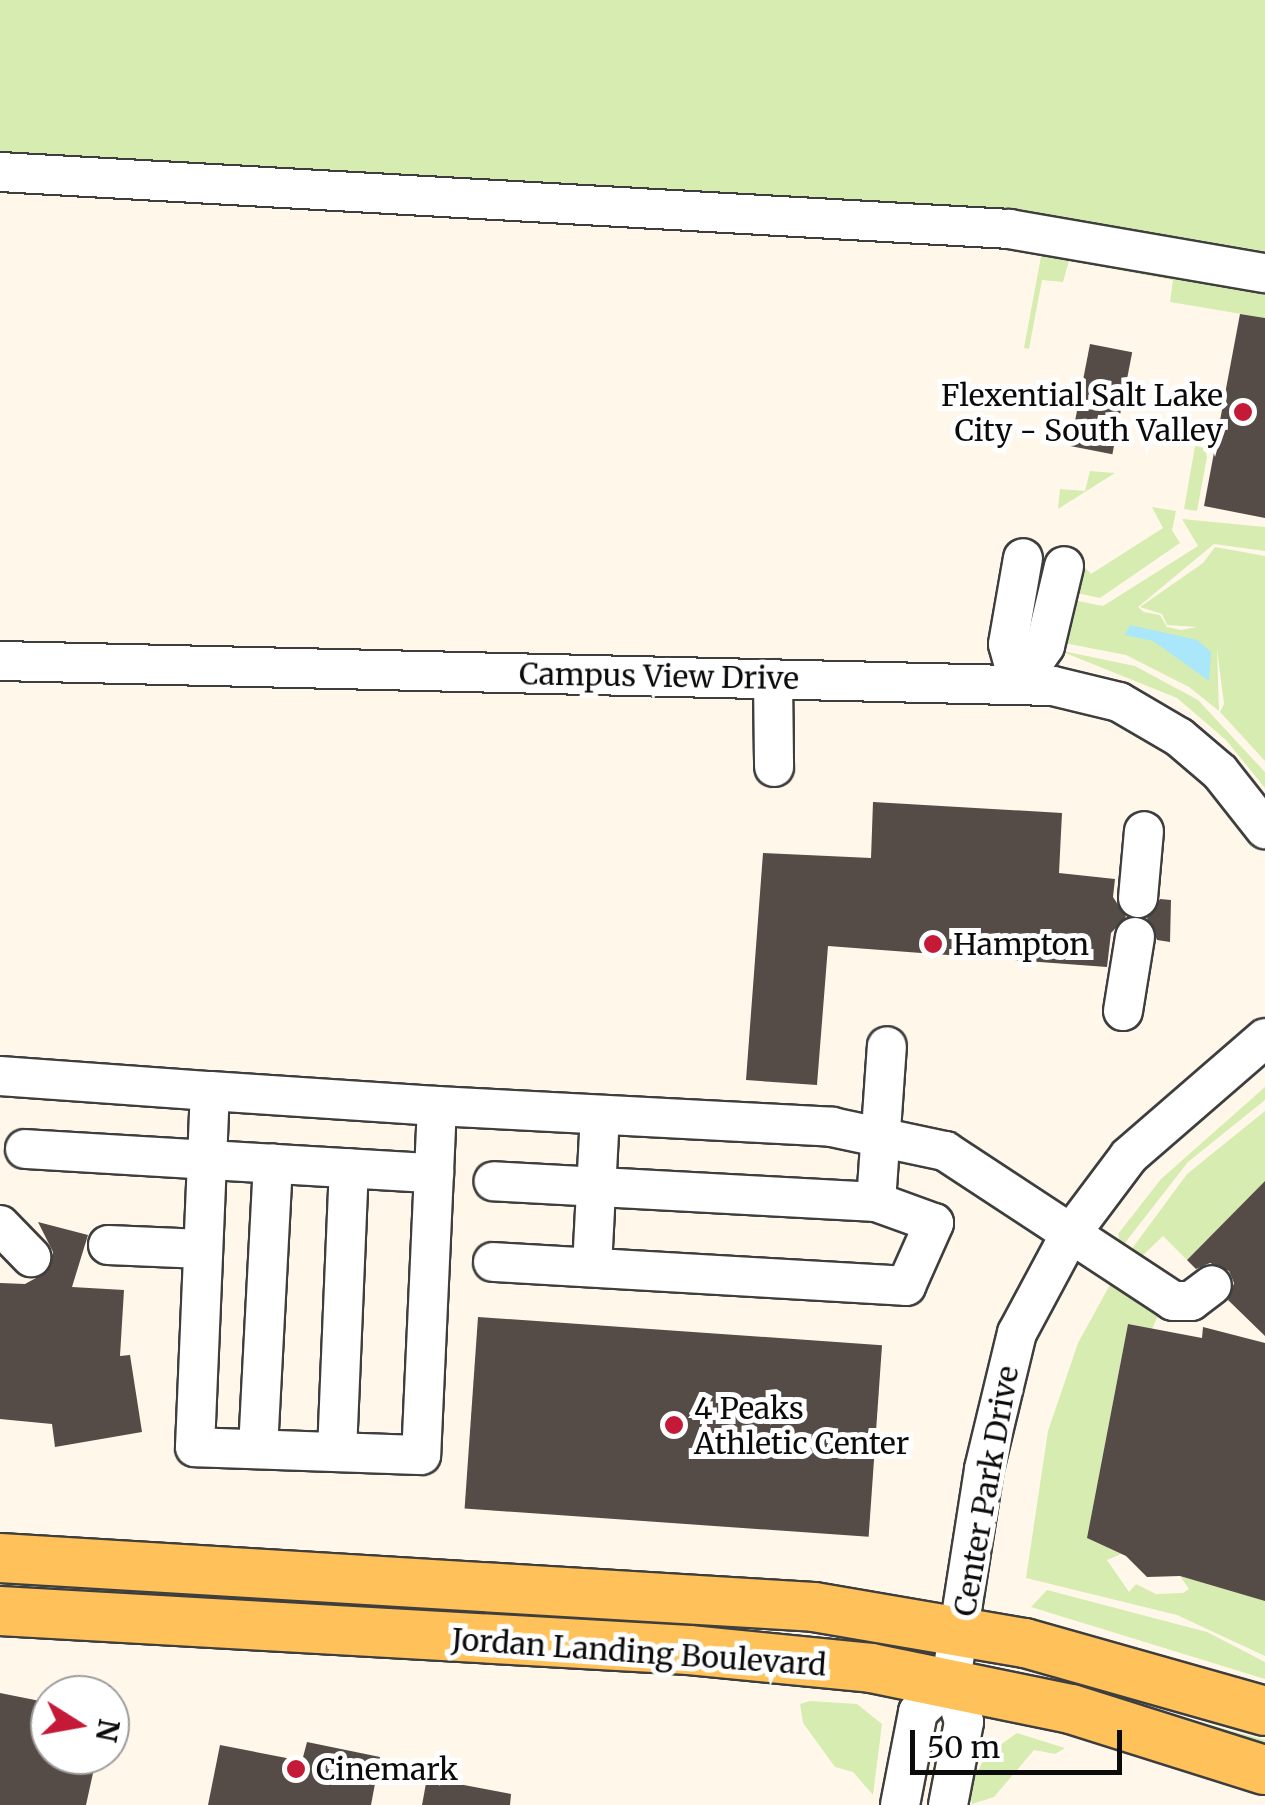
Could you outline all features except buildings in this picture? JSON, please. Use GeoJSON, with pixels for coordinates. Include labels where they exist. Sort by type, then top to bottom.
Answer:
{"type":"FeatureCollection","features":[{"type":"Feature","properties":{"kind":"main road","name":"Jordan Landing Boulevard"},"geometry":{"type":"LineString","coordinates":[[0,1558],[814,1607],[961,1630],[1140,1672],[1265,1711]]}},
{"type":"Feature","properties":{"kind":"main road","name":"Jordan Landing Boulevard"},"geometry":{"type":"LineString","coordinates":[[0,1611],[689,1650],[951,1680],[1125,1723],[1265,1770]]}},
{"type":"Feature","properties":{"kind":"street"},"geometry":{"type":"LineString","coordinates":[[0,172],[1010,229],[1265,273]]}},
{"type":"Feature","properties":{"kind":"street"},"geometry":{"type":"LineString","coordinates":[[1019,684],[1008,644],[1022,558]]}},
{"type":"Feature","properties":{"kind":"street"},"geometry":{"type":"LineString","coordinates":[[1019,684],[1044,646],[1064,566]]}},
{"type":"Feature","properties":{"kind":"street","name":"Campus View Drive"},"geometry":{"type":"LineString","coordinates":[[0,662],[1019,684],[1097,694],[1157,722],[1220,772],[1265,829]]}},
{"type":"Feature","properties":{"kind":"street"},"geometry":{"type":"LineString","coordinates":[[772,679],[774,767]]}},
{"type":"Feature","properties":{"kind":"street"},"geometry":{"type":"LineString","coordinates":[[1138,898],[1144,831]]}},
{"type":"Feature","properties":{"kind":"street"},"geometry":{"type":"LineString","coordinates":[[1123,1011],[1135,936]]}},
{"type":"Feature","properties":{"kind":"street","name":"Center Park Drive"},"geometry":{"type":"LineString","coordinates":[[948,1805],[964,1722],[951,1680],[1006,1369],[1032,1300],[1069,1236],[1130,1156],[1265,1038]]}},
{"type":"Feature","properties":{"kind":"street"},"geometry":{"type":"LineString","coordinates":[[876,1202],[887,1046]]}},
{"type":"Feature","properties":{"kind":"street"},"geometry":{"type":"LineString","coordinates":[[0,1076],[437,1106],[832,1127],[946,1151],[1069,1236],[1174,1301],[1192,1301],[1212,1285]]}},
{"type":"Feature","properties":{"kind":"street"},"geometry":{"type":"LineString","coordinates":[[210,1091],[195,1447],[421,1455],[437,1106]]}},
{"type":"Feature","properties":{"kind":"street"},"geometry":{"type":"LineString","coordinates":[[592,1267],[600,1115]]}},
{"type":"Feature","properties":{"kind":"street"},"geometry":{"type":"LineString","coordinates":[[25,1149],[434,1173]]}},
{"type":"Feature","properties":{"kind":"street"},"geometry":{"type":"LineString","coordinates":[[258,1449],[273,1164]]}},
{"type":"Feature","properties":{"kind":"street"},"geometry":{"type":"LineString","coordinates":[[336,1452],[349,1168]]}},
{"type":"Feature","properties":{"kind":"street"},"geometry":{"type":"LineString","coordinates":[[492,1262],[906,1286],[934,1222],[876,1202],[494,1181]]}},
{"type":"Feature","properties":{"kind":"street"},"geometry":{"type":"LineString","coordinates":[[0,1225],[31,1257]]}},
{"type":"Feature","properties":{"kind":"street"},"geometry":{"type":"LineString","coordinates":[[108,1245],[203,1248]]}},
{"type":"Feature","properties":{"kind":"street"},"geometry":{"type":"LineString","coordinates":[[900,1805],[918,1712],[951,1680]]}},
{"type":"Feature","properties":{"kind":"green space"},"geometry":{"type":"Polygon","coordinates":[[[0,0],[1265,0],[1265,289],[1040,245],[0,184],[0,0]]]}},
{"type":"Feature","properties":{"kind":"green space"},"geometry":{"type":"Polygon","coordinates":[[[1042,251],[1265,291],[1265,318],[1170,302],[1173,280],[1069,261],[1063,282],[1042,280],[1029,349],[1024,348],[1042,251]]]}},
{"type":"Feature","properties":{"kind":"green space"},"geometry":{"type":"Polygon","coordinates":[[[1195,446],[1205,448],[1207,457],[1197,511],[1184,509],[1195,446]]]}},
{"type":"Feature","properties":{"kind":"green space"},"geometry":{"type":"Polygon","coordinates":[[[1090,471],[1115,473],[1058,509],[1060,489],[1085,491],[1090,471]]]}},
{"type":"Feature","properties":{"kind":"green space"},"geometry":{"type":"Polygon","coordinates":[[[1152,507],[1176,511],[1172,530],[1180,543],[1100,598],[1068,591],[1075,557],[1091,574],[1163,528],[1152,507]]]}},
{"type":"Feature","properties":{"kind":"green space"},"geometry":{"type":"Polygon","coordinates":[[[1182,519],[1265,527],[1265,551],[1214,544],[1138,607],[1160,615],[1167,627],[1197,627],[1167,625],[1162,614],[1140,607],[1203,563],[1215,547],[1265,556],[1265,761],[1220,712],[1224,704],[1217,649],[1219,711],[1189,687],[1126,655],[1064,643],[1073,600],[1103,606],[1198,546],[1182,519]]]}},
{"type":"Feature","properties":{"kind":"green space"},"geometry":{"type":"Polygon","coordinates":[[[1058,650],[1135,666],[1198,700],[1265,772],[1265,788],[1226,740],[1177,698],[1058,650]]]}},
{"type":"Feature","properties":{"kind":"green space"},"geometry":{"type":"Polygon","coordinates":[[[1265,1087],[1265,1100],[1188,1162],[1121,1248],[1118,1234],[1161,1179],[1265,1087]]]}},
{"type":"Feature","properties":{"kind":"green space"},"geometry":{"type":"Polygon","coordinates":[[[1265,1111],[1265,1181],[1187,1260],[1163,1236],[1137,1261],[1128,1254],[1187,1174],[1265,1111]]]}},
{"type":"Feature","properties":{"kind":"green space"},"geometry":{"type":"Polygon","coordinates":[[[1111,1283],[1159,1314],[1152,1329],[1128,1324],[1087,1538],[1121,1554],[1107,1560],[1129,1592],[1136,1584],[1156,1594],[1183,1593],[1189,1589],[1180,1576],[1265,1600],[1265,1656],[1177,1615],[1026,1578],[1048,1431],[1078,1343],[1111,1283]]]}},
{"type":"Feature","properties":{"kind":"green space"},"geometry":{"type":"Polygon","coordinates":[[[1047,1590],[1207,1632],[1265,1662],[1265,1679],[1031,1607],[1047,1590]]]}},
{"type":"Feature","properties":{"kind":"green space"},"geometry":{"type":"Polygon","coordinates":[[[1032,1676],[1265,1740],[1265,1755],[1029,1684],[1032,1676]]]}},
{"type":"Feature","properties":{"kind":"green space"},"geometry":{"type":"Polygon","coordinates":[[[800,1704],[857,1704],[882,1724],[873,1795],[853,1772],[835,1767],[803,1723],[800,1704]]]}},
{"type":"Feature","properties":{"kind":"green space"},"geometry":{"type":"Polygon","coordinates":[[[1017,1733],[1065,1748],[1055,1754],[1034,1750],[994,1797],[972,1804],[969,1789],[986,1755],[1017,1733]]]}},
{"type":"Feature","properties":{"kind":"water"},"geometry":{"type":"Polygon","coordinates":[[[1130,625],[1197,640],[1211,652],[1209,681],[1153,641],[1125,635],[1130,625]]]}},
{"type":"Feature","properties":{"kind":"place","name":"Flexential Salt Lake City - South Valley"},"geometry":{"type":"Point","coordinates":[1243,412]}},
{"type":"Feature","properties":{"kind":"place","name":"Hampton"},"geometry":{"type":"Point","coordinates":[933,944]}},
{"type":"Feature","properties":{"kind":"place","name":"4 Peaks Athletic Center"},"geometry":{"type":"Point","coordinates":[674,1425]}},
{"type":"Feature","properties":{"kind":"place","name":"Cinemark"},"geometry":{"type":"Point","coordinates":[296,1769]}}]}
